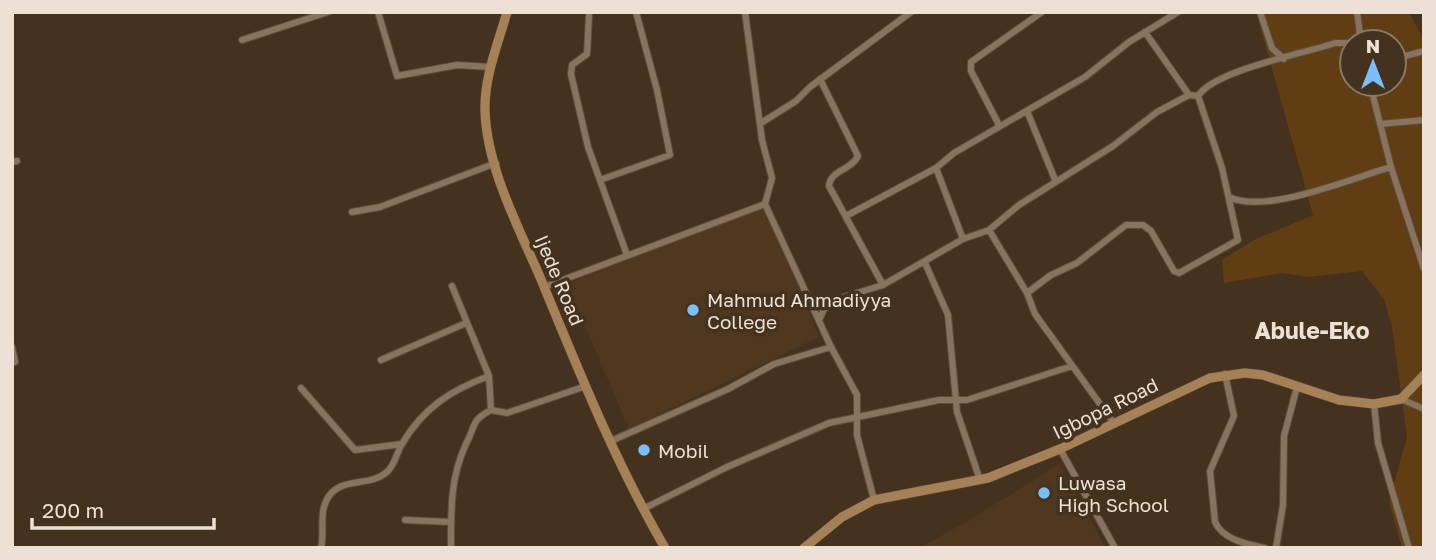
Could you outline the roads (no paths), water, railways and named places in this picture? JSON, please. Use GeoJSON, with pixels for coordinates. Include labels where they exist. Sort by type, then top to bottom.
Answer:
{"type":"FeatureCollection","features":[{"type":"Feature","properties":{"kind":"street"},"geometry":{"type":"LineString","coordinates":[[300,12],[303,20]]}},
{"type":"Feature","properties":{"kind":"street"},"geometry":{"type":"LineString","coordinates":[[243,40],[328,12]]}},
{"type":"Feature","properties":{"kind":"street"},"geometry":{"type":"LineString","coordinates":[[378,12],[397,76],[457,65],[490,67]]}},
{"type":"Feature","properties":{"kind":"street","name":"Ijede Road"},"geometry":{"type":"LineString","coordinates":[[507,12],[490,67],[485,110],[496,163],[508,201],[586,386],[643,509],[665,548]]}},
{"type":"Feature","properties":{"kind":"street"},"geometry":{"type":"LineString","coordinates":[[600,180],[670,155],[663,112],[636,12]]}},
{"type":"Feature","properties":{"kind":"street"},"geometry":{"type":"LineString","coordinates":[[745,12],[772,178],[765,204],[816,309],[831,347],[857,395],[855,419],[874,500]]}},
{"type":"Feature","properties":{"kind":"street"},"geometry":{"type":"LineString","coordinates":[[761,123],[796,101],[820,79],[911,12]]}},
{"type":"Feature","properties":{"kind":"street"},"geometry":{"type":"LineString","coordinates":[[999,125],[971,71],[971,62],[1042,12]]}},
{"type":"Feature","properties":{"kind":"street"},"geometry":{"type":"LineString","coordinates":[[846,216],[936,168],[954,153],[999,125],[1085,77],[1145,32],[1178,12]]}},
{"type":"Feature","properties":{"kind":"street"},"geometry":{"type":"LineString","coordinates":[[1260,12],[1272,47],[1284,60]]}},
{"type":"Feature","properties":{"kind":"street"},"geometry":{"type":"LineString","coordinates":[[589,16],[587,54],[570,69],[588,147],[627,256]]}},
{"type":"Feature","properties":{"kind":"street"},"geometry":{"type":"LineString","coordinates":[[1145,32],[1189,95]]}},
{"type":"Feature","properties":{"kind":"street"},"geometry":{"type":"LineString","coordinates":[[1198,96],[1204,87],[1226,75],[1338,43]]}},
{"type":"Feature","properties":{"kind":"street"},"geometry":{"type":"LineString","coordinates":[[820,79],[858,156],[855,162],[833,176],[829,182],[883,285]]}},
{"type":"Feature","properties":{"kind":"street"},"geometry":{"type":"LineString","coordinates":[[816,309],[824,309],[844,297],[883,285],[963,239],[989,230],[1019,205],[1113,146],[1157,112],[1189,95],[1198,96]]}},
{"type":"Feature","properties":{"kind":"street"},"geometry":{"type":"LineString","coordinates":[[1027,293],[1051,275],[1077,263],[1126,225],[1143,225],[1151,231],[1174,271],[1183,272],[1238,240],[1229,197],[1198,96]]}},
{"type":"Feature","properties":{"kind":"street"},"geometry":{"type":"LineString","coordinates":[[1374,98],[1391,167],[1424,269]]}},
{"type":"Feature","properties":{"kind":"street"},"geometry":{"type":"LineString","coordinates":[[1027,111],[1056,182]]}},
{"type":"Feature","properties":{"kind":"street"},"geometry":{"type":"LineString","coordinates":[[1380,124],[1424,120]]}},
{"type":"Feature","properties":{"kind":"street"},"geometry":{"type":"LineString","coordinates":[[352,212],[380,207],[496,163]]}},
{"type":"Feature","properties":{"kind":"street"},"geometry":{"type":"LineString","coordinates":[[1229,197],[1246,203],[1259,203],[1312,191],[1391,167]]}},
{"type":"Feature","properties":{"kind":"street"},"geometry":{"type":"LineString","coordinates":[[936,168],[963,239]]}},
{"type":"Feature","properties":{"kind":"street"},"geometry":{"type":"LineString","coordinates":[[544,287],[765,204]]}},
{"type":"Feature","properties":{"kind":"street"},"geometry":{"type":"LineString","coordinates":[[989,230],[1027,293],[1035,314],[1114,422]]}},
{"type":"Feature","properties":{"kind":"street"},"geometry":{"type":"LineString","coordinates":[[925,263],[948,315],[957,412],[980,480]]}},
{"type":"Feature","properties":{"kind":"street"},"geometry":{"type":"LineString","coordinates":[[452,286],[489,376],[491,410]]}},
{"type":"Feature","properties":{"kind":"street"},"geometry":{"type":"LineString","coordinates":[[820,318],[824,309]]}},
{"type":"Feature","properties":{"kind":"street"},"geometry":{"type":"LineString","coordinates":[[381,360],[466,323]]}},
{"type":"Feature","properties":{"kind":"street"},"geometry":{"type":"LineString","coordinates":[[12,347],[15,362]]}},
{"type":"Feature","properties":{"kind":"street"},"geometry":{"type":"LineString","coordinates":[[611,441],[697,400],[719,393],[774,364],[831,347]]}},
{"type":"Feature","properties":{"kind":"street"},"geometry":{"type":"LineString","coordinates":[[643,509],[727,467],[829,423],[939,400],[956,400],[993,392],[1072,366]]}},
{"type":"Feature","properties":{"kind":"street"},"geometry":{"type":"LineString","coordinates":[[1225,374],[1234,416],[1210,471],[1215,522],[1218,528],[1234,539],[1265,548]]}},
{"type":"Feature","properties":{"kind":"street","name":"Igbopa Road"},"geometry":{"type":"LineString","coordinates":[[804,548],[842,516],[874,500],[980,480],[1060,449],[1197,383],[1225,374],[1262,375],[1339,400],[1374,404],[1401,399]]}},
{"type":"Feature","properties":{"kind":"street"},"geometry":{"type":"LineString","coordinates":[[1424,375],[1401,399],[1424,409]]}},
{"type":"Feature","properties":{"kind":"street"},"geometry":{"type":"LineString","coordinates":[[321,548],[320,529],[328,497],[341,485],[370,481],[386,473],[402,444],[427,410],[440,399],[489,376]]}},
{"type":"Feature","properties":{"kind":"street"},"geometry":{"type":"LineString","coordinates":[[451,548],[457,460],[477,417],[491,410],[507,413],[586,386]]}},
{"type":"Feature","properties":{"kind":"street"},"geometry":{"type":"LineString","coordinates":[[1276,548],[1283,505],[1284,436],[1297,387]]}},
{"type":"Feature","properties":{"kind":"street"},"geometry":{"type":"LineString","coordinates":[[301,388],[355,450],[402,444]]}},
{"type":"Feature","properties":{"kind":"street"},"geometry":{"type":"LineString","coordinates":[[1374,404],[1378,443],[1409,548]]}},
{"type":"Feature","properties":{"kind":"street"},"geometry":{"type":"LineString","coordinates":[[1060,449],[1115,548]]}},
{"type":"Feature","properties":{"kind":"street"},"geometry":{"type":"LineString","coordinates":[[405,520],[451,522]]}},
{"type":"Feature","properties":{"kind":"place","name":"Mahmud Ahmadiyya College"},"geometry":{"type":"Point","coordinates":[693,310]}},
{"type":"Feature","properties":{"kind":"place","name":"Mobil"},"geometry":{"type":"Point","coordinates":[644,450]}},
{"type":"Feature","properties":{"kind":"place","name":"Luwasa High School"},"geometry":{"type":"Point","coordinates":[1044,493]}},
{"type":"Feature","properties":{"kind":"district","name":"Abule-Eko"},"geometry":{"type":"Point","coordinates":[1312,330]}}]}
